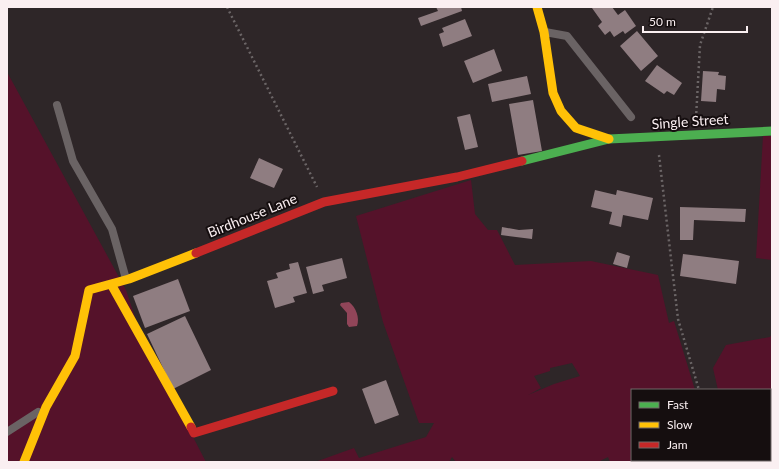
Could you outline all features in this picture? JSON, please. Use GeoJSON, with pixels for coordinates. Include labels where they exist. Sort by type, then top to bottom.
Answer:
{"type":"FeatureCollection","features":[{"type":"Feature","properties":{"kind":"street"},"geometry":{"type":"LineString","coordinates":[[537,7],[544,32],[548,68],[553,93],[561,111],[576,128],[609,139]]}},
{"type":"Feature","properties":{"kind":"street","name":"Single Street"},"geometry":{"type":"LineString","coordinates":[[609,139],[657,138],[696,134],[772,131]]}},
{"type":"Feature","properties":{"kind":"street","name":"Birdhouse Lane"},"geometry":{"type":"LineString","coordinates":[[24,462],[46,407],[75,356],[89,290],[126,280],[324,202],[457,177],[609,139]]}},
{"type":"Feature","properties":{"kind":"street"},"geometry":{"type":"LineString","coordinates":[[111,284],[194,433],[333,391]]}},
{"type":"Feature","properties":{"kind":"lane"},"geometry":{"type":"LineString","coordinates":[[544,32],[567,36],[631,117]]}},
{"type":"Feature","properties":{"kind":"lane"},"geometry":{"type":"LineString","coordinates":[[57,105],[73,161],[112,229],[126,280]]}},
{"type":"Feature","properties":{"kind":"lane"},"geometry":{"type":"LineString","coordinates":[[7,432],[46,407]]}},
{"type":"Feature","properties":{"kind":"path"},"geometry":{"type":"LineString","coordinates":[[227,7],[324,202]]}},
{"type":"Feature","properties":{"kind":"path"},"geometry":{"type":"LineString","coordinates":[[696,134],[700,45],[713,7]]}},
{"type":"Feature","properties":{"kind":"path"},"geometry":{"type":"LineString","coordinates":[[657,138],[678,319],[699,389]]}},
{"type":"Feature","properties":{"kind":"shaded area"},"geometry":{"type":"Polygon","coordinates":[[[7,72],[126,290],[143,341],[206,462],[7,462],[7,72]]]}},
{"type":"Feature","properties":{"kind":"shaded area"},"geometry":{"type":"Polygon","coordinates":[[[763,136],[772,136],[772,260],[756,258],[763,136]]]}},
{"type":"Feature","properties":{"kind":"shaded area"},"geometry":{"type":"Polygon","coordinates":[[[471,180],[475,214],[488,230],[497,230],[515,265],[591,261],[658,275],[669,323],[674,321],[695,389],[631,389],[631,461],[717,462],[610,462],[608,457],[598,462],[456,462],[452,457],[449,462],[315,462],[354,448],[359,458],[426,437],[434,423],[419,423],[383,322],[356,216],[471,180]],[[572,363],[550,368],[550,371],[534,376],[541,388],[528,395],[554,384],[580,376],[572,363]]]}},
{"type":"Feature","properties":{"kind":"shaded area"},"geometry":{"type":"Polygon","coordinates":[[[349,302],[357,313],[357,326],[349,327],[347,324],[347,313],[340,305],[341,303],[349,302]]]}},
{"type":"Feature","properties":{"kind":"shaded area"},"geometry":{"type":"Polygon","coordinates":[[[772,334],[772,462],[738,462],[771,461],[771,389],[718,389],[713,368],[726,345],[770,337],[772,334]]]}},
{"type":"Feature","properties":{"kind":"building"},"geometry":{"type":"Polygon","coordinates":[[[436,7],[461,7],[462,11],[421,26],[418,18],[438,11],[436,7]]]}},
{"type":"Feature","properties":{"kind":"building"},"geometry":{"type":"Polygon","coordinates":[[[612,7],[618,15],[625,10],[636,26],[625,34],[623,31],[614,37],[610,31],[605,35],[598,26],[602,22],[592,8],[612,7]]]}},
{"type":"Feature","properties":{"kind":"building"},"geometry":{"type":"Polygon","coordinates":[[[465,19],[472,36],[443,47],[439,34],[444,32],[442,28],[465,19]]]}},
{"type":"Feature","properties":{"kind":"building"},"geometry":{"type":"Polygon","coordinates":[[[637,31],[658,56],[641,71],[620,46],[637,31]]]}},
{"type":"Feature","properties":{"kind":"building"},"geometry":{"type":"Polygon","coordinates":[[[494,49],[502,71],[473,83],[464,61],[494,49]]]}},
{"type":"Feature","properties":{"kind":"building"},"geometry":{"type":"Polygon","coordinates":[[[657,65],[682,83],[674,95],[667,91],[664,94],[645,81],[657,65]]]}},
{"type":"Feature","properties":{"kind":"building"},"geometry":{"type":"Polygon","coordinates":[[[703,71],[719,72],[718,75],[726,76],[725,90],[717,89],[716,102],[701,101],[703,71]]]}},
{"type":"Feature","properties":{"kind":"building"},"geometry":{"type":"Polygon","coordinates":[[[527,76],[531,94],[492,102],[488,84],[527,76]]]}},
{"type":"Feature","properties":{"kind":"building"},"geometry":{"type":"Polygon","coordinates":[[[533,100],[542,151],[518,155],[509,104],[533,100]]]}},
{"type":"Feature","properties":{"kind":"building"},"geometry":{"type":"Polygon","coordinates":[[[470,114],[478,147],[465,150],[457,117],[470,114]]]}},
{"type":"Feature","properties":{"kind":"building"},"geometry":{"type":"Polygon","coordinates":[[[259,158],[283,169],[274,188],[250,178],[259,158]]]}},
{"type":"Feature","properties":{"kind":"building"},"geometry":{"type":"Polygon","coordinates":[[[595,190],[616,195],[617,190],[653,198],[648,220],[623,215],[621,227],[609,224],[612,212],[591,207],[595,190]]]}},
{"type":"Feature","properties":{"kind":"building"},"geometry":{"type":"Polygon","coordinates":[[[680,207],[746,209],[745,222],[694,220],[693,240],[680,240],[680,207]]]}},
{"type":"Feature","properties":{"kind":"building"},"geometry":{"type":"Polygon","coordinates":[[[502,227],[519,230],[533,229],[532,239],[501,235],[502,227]]]}},
{"type":"Feature","properties":{"kind":"building"},"geometry":{"type":"Polygon","coordinates":[[[617,252],[630,256],[627,268],[613,264],[617,252]]]}},
{"type":"Feature","properties":{"kind":"building"},"geometry":{"type":"Polygon","coordinates":[[[683,254],[739,261],[736,284],[680,276],[683,254]]]}},
{"type":"Feature","properties":{"kind":"building"},"geometry":{"type":"Polygon","coordinates":[[[342,258],[347,278],[322,285],[324,291],[313,294],[306,267],[342,258]]]}},
{"type":"Feature","properties":{"kind":"building"},"geometry":{"type":"Polygon","coordinates":[[[298,262],[307,293],[293,297],[295,302],[275,308],[267,281],[278,278],[276,273],[290,269],[289,264],[298,262]]]}},
{"type":"Feature","properties":{"kind":"building"},"geometry":{"type":"Polygon","coordinates":[[[178,279],[190,311],[145,328],[133,296],[178,279]]]}},
{"type":"Feature","properties":{"kind":"building"},"geometry":{"type":"Polygon","coordinates":[[[185,316],[211,370],[173,389],[147,334],[185,316]]]}},
{"type":"Feature","properties":{"kind":"building"},"geometry":{"type":"Polygon","coordinates":[[[386,380],[399,415],[375,424],[362,389],[386,380]]]}},
{"type":"Feature","properties":{"kind":"traffic: fast"},"geometry":{"type":"LineString","coordinates":[[522,161],[609,139],[772,131]]}},
{"type":"Feature","properties":{"kind":"traffic: slow"},"geometry":{"type":"LineString","coordinates":[[537,7],[544,32],[553,93],[561,111],[576,128],[609,139]]}},
{"type":"Feature","properties":{"kind":"traffic: slow"},"geometry":{"type":"LineString","coordinates":[[24,462],[46,407],[75,356],[89,290],[129,279],[196,253]]}},
{"type":"Feature","properties":{"kind":"traffic: slow"},"geometry":{"type":"LineString","coordinates":[[111,284],[191,427]]}},
{"type":"Feature","properties":{"kind":"traffic: jam"},"geometry":{"type":"LineString","coordinates":[[196,253],[324,202],[457,177],[522,161]]}},
{"type":"Feature","properties":{"kind":"traffic: jam"},"geometry":{"type":"LineString","coordinates":[[191,427],[194,433],[333,391]]}}]}
